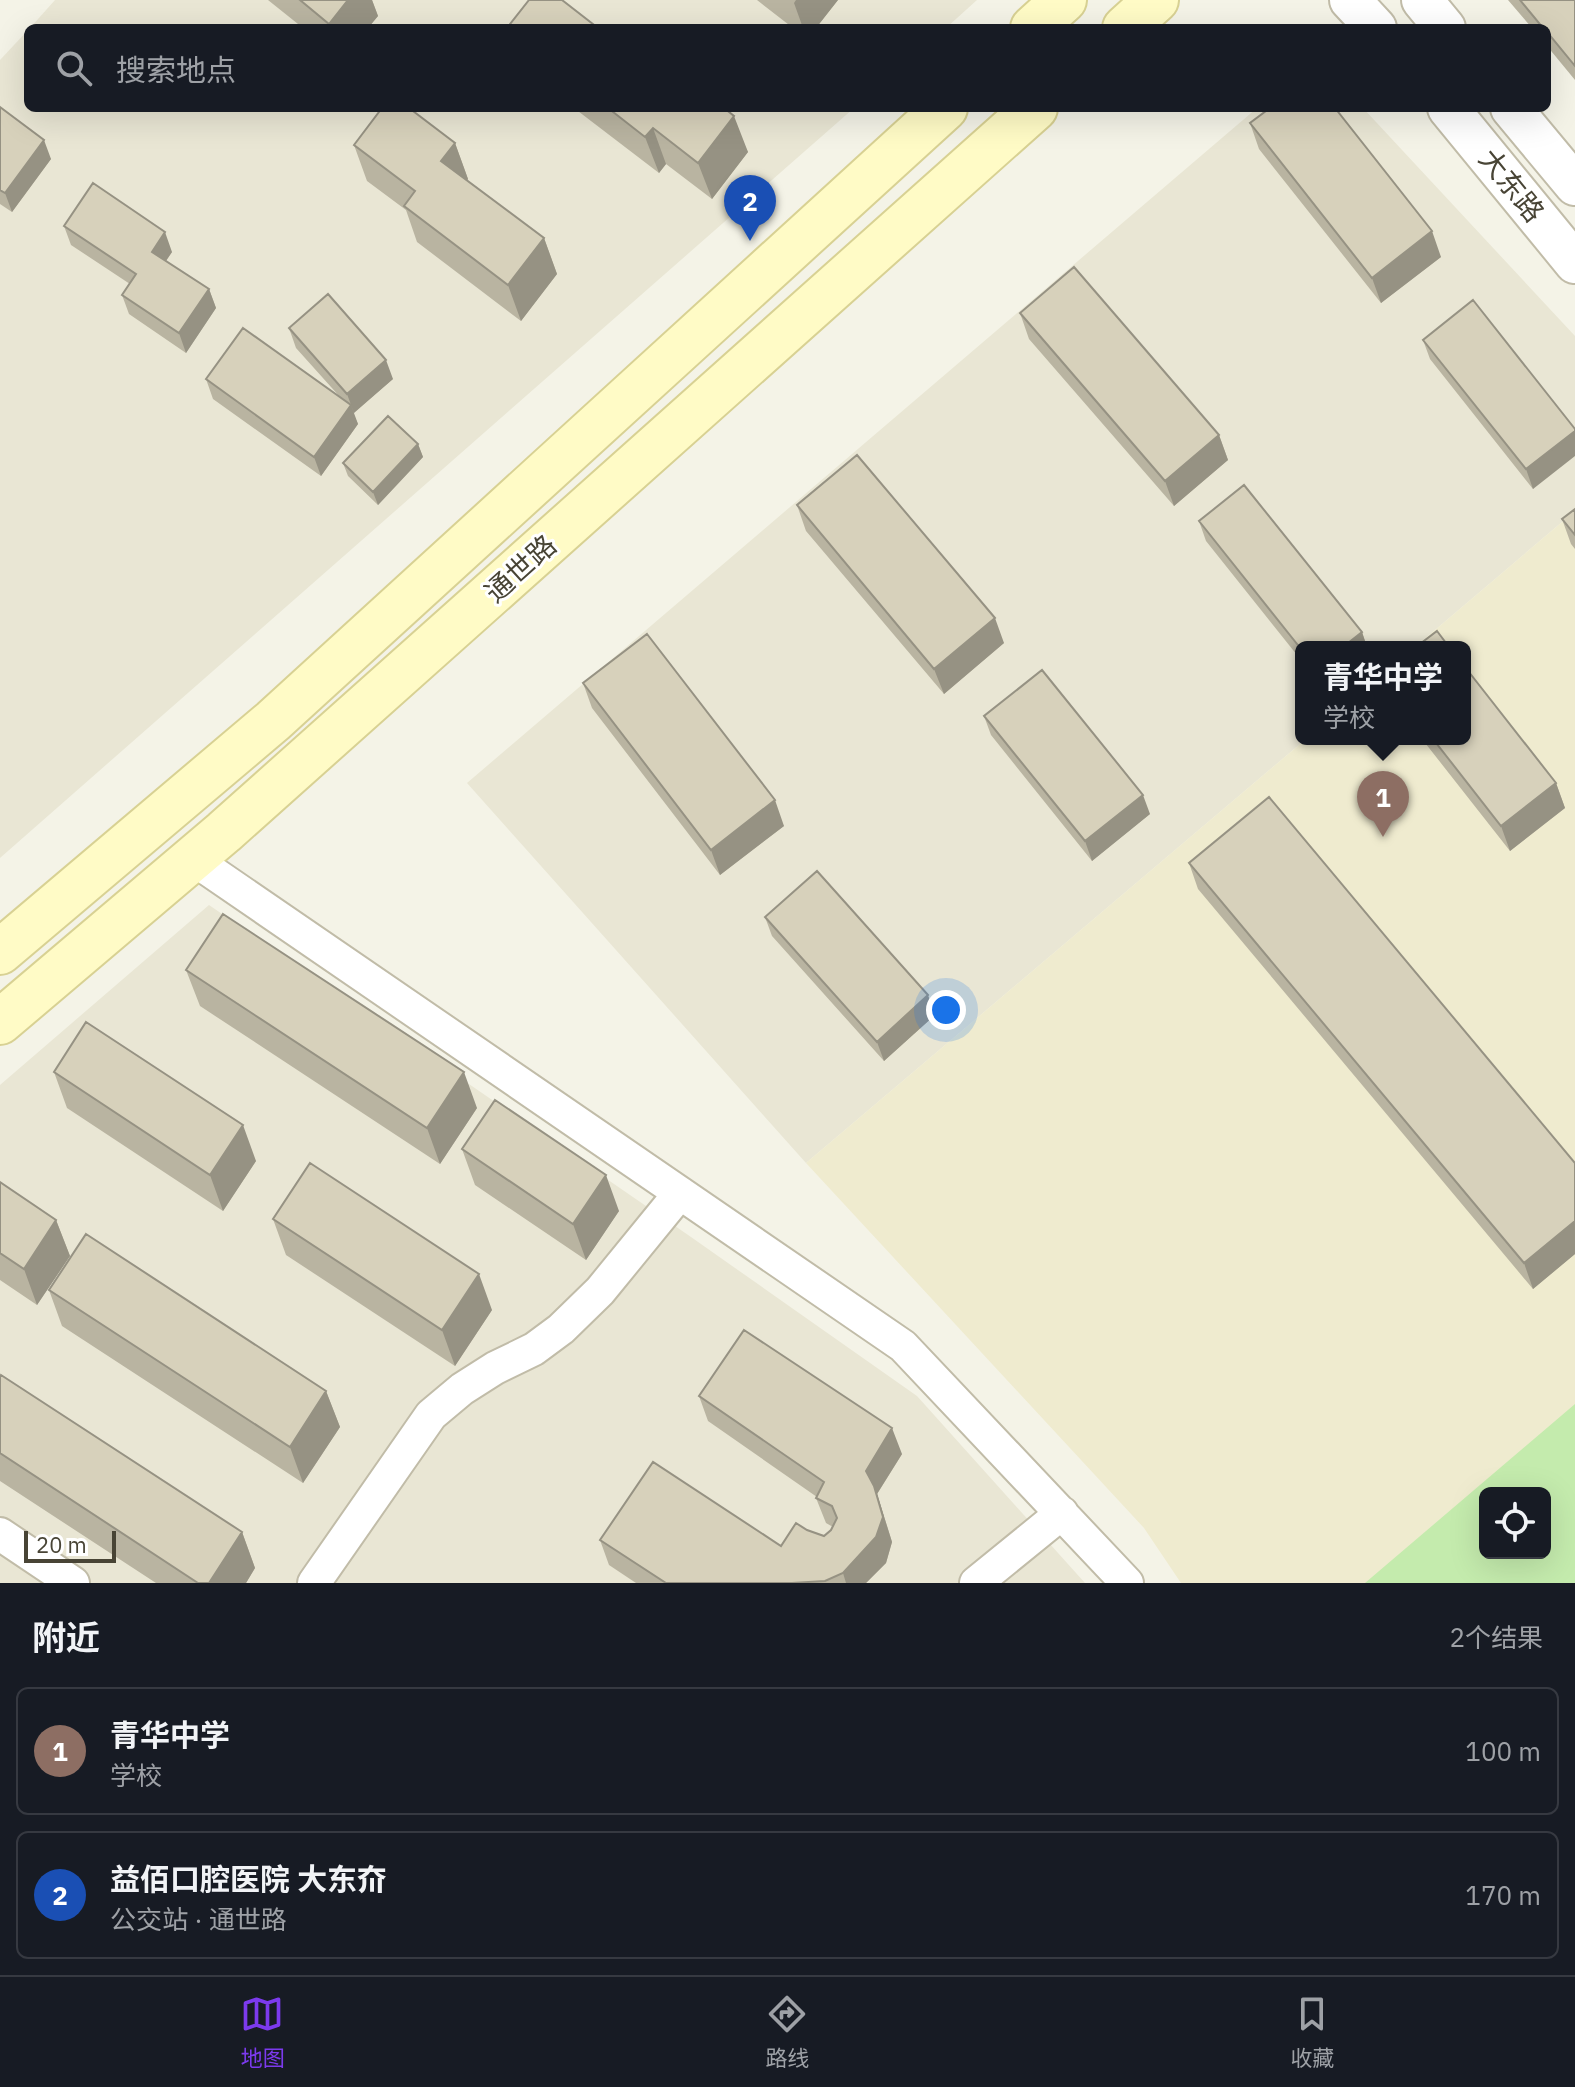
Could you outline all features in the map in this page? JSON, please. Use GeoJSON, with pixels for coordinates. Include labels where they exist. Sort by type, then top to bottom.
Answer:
{"type":"FeatureCollection","features":[{"type":"Feature","properties":{"kind":"main road"},"geometry":{"type":"LineString","coordinates":[[1037,24],[1064,0]]}},
{"type":"Feature","properties":{"kind":"main road"},"geometry":{"type":"LineString","coordinates":[[1129,24],[1156,0]]}},
{"type":"Feature","properties":{"kind":"main road","name":"通世路"},"geometry":{"type":"LineString","coordinates":[[0,952],[273,721],[941,112]]}},
{"type":"Feature","properties":{"kind":"main road","name":"通世路"},"geometry":{"type":"LineString","coordinates":[[0,1022],[193,859],[1031,112]]}},
{"type":"Feature","properties":{"kind":"street"},"geometry":{"type":"LineString","coordinates":[[1350,0],[1372,24]]}},
{"type":"Feature","properties":{"kind":"street"},"geometry":{"type":"LineString","coordinates":[[1422,0],[1442,24]]}},
{"type":"Feature","properties":{"kind":"street","name":"大东路"},"geometry":{"type":"LineString","coordinates":[[1451,112],[1575,263]]}},
{"type":"Feature","properties":{"kind":"street","name":"大东路"},"geometry":{"type":"LineString","coordinates":[[1514,112],[1575,185]]}},
{"type":"Feature","properties":{"kind":"street"},"geometry":{"type":"LineString","coordinates":[[193,859],[903,1346],[1127,1583]]}},
{"type":"Feature","properties":{"kind":"street"},"geometry":{"type":"LineString","coordinates":[[314,1583],[431,1415],[462,1389],[534,1349],[561,1329],[600,1291],[680,1193]]}},
{"type":"Feature","properties":{"kind":"street"},"geometry":{"type":"LineString","coordinates":[[976,1583],[1062,1513]]}},
{"type":"Feature","properties":{"kind":"street"},"geometry":{"type":"LineString","coordinates":[[0,1534],[73,1583]]}},
{"type":"Feature","properties":{"kind":"shaded area"},"geometry":{"type":"Polygon","coordinates":[[[55,0],[977,0],[950,24],[34,24],[55,0]]]}},
{"type":"Feature","properties":{"kind":"shaded area"},"geometry":{"type":"Polygon","coordinates":[[[24,34],[24,112],[849,112],[0,858],[0,60],[24,34]]]}},
{"type":"Feature","properties":{"kind":"shaded area"},"geometry":{"type":"Polygon","coordinates":[[[1252,112],[1367,112],[1575,336],[1575,511],[1422,641],[1295,641],[1295,745],[1299,745],[806,1163],[467,783],[1252,112]]]}},
{"type":"Feature","properties":{"kind":"shaded area"},"geometry":{"type":"Polygon","coordinates":[[[1575,511],[1575,1583],[1181,1583],[1144,1528],[806,1163],[1299,745],[1471,745],[1471,641],[1422,641],[1575,511]]]}},
{"type":"Feature","properties":{"kind":"shaded area"},"geometry":{"type":"Polygon","coordinates":[[[209,905],[917,1396],[1085,1583],[0,1583],[0,1085],[209,905]]]}},
{"type":"Feature","properties":{"kind":"green space"},"geometry":{"type":"Polygon","coordinates":[[[1575,1404],[1575,1583],[1365,1583],[1575,1404]]]}},
{"type":"Feature","properties":{"kind":"building"},"geometry":{"type":"Polygon","coordinates":[[[300,0],[348,0],[329,24],[300,0]]]}},
{"type":"Feature","properties":{"kind":"building"},"geometry":{"type":"Polygon","coordinates":[[[529,0],[562,0],[593,24],[510,24],[529,0]]]}},
{"type":"Feature","properties":{"kind":"building"},"geometry":{"type":"Polygon","coordinates":[[[1520,0],[1575,0],[1575,66],[1551,37],[1551,24],[1540,24],[1520,0]]]}},
{"type":"Feature","properties":{"kind":"building"},"geometry":{"type":"Polygon","coordinates":[[[0,107],[44,140],[5,193],[0,190],[0,107]]]}},
{"type":"Feature","properties":{"kind":"building"},"geometry":{"type":"Polygon","coordinates":[[[379,112],[414,112],[455,143],[441,161],[544,238],[508,285],[404,206],[415,191],[354,145],[379,112]]]}},
{"type":"Feature","properties":{"kind":"building"},"geometry":{"type":"Polygon","coordinates":[[[613,112],[729,112],[734,116],[698,163],[653,128],[645,137],[613,112]]]}},
{"type":"Feature","properties":{"kind":"building"},"geometry":{"type":"Polygon","coordinates":[[[1265,112],[1338,112],[1432,231],[1372,278],[1250,123],[1265,112]]]}},
{"type":"Feature","properties":{"kind":"building"},"geometry":{"type":"Polygon","coordinates":[[[93,183],[165,232],[152,252],[209,289],[179,333],[122,295],[136,274],[64,226],[93,183]]]}},
{"type":"Feature","properties":{"kind":"building"},"geometry":{"type":"Polygon","coordinates":[[[1074,267],[1219,435],[1165,481],[1020,313],[1074,267]]]}},
{"type":"Feature","properties":{"kind":"building"},"geometry":{"type":"Polygon","coordinates":[[[328,294],[386,360],[347,394],[289,328],[328,294]]]}},
{"type":"Feature","properties":{"kind":"building"},"geometry":{"type":"Polygon","coordinates":[[[1473,300],[1575,429],[1526,469],[1423,340],[1473,300]]]}},
{"type":"Feature","properties":{"kind":"building"},"geometry":{"type":"Polygon","coordinates":[[[243,328],[351,405],[314,457],[206,379],[243,328]]]}},
{"type":"Feature","properties":{"kind":"building"},"geometry":{"type":"Polygon","coordinates":[[[388,416],[418,444],[373,492],[343,463],[388,416]]]}},
{"type":"Feature","properties":{"kind":"building"},"geometry":{"type":"Polygon","coordinates":[[[857,455],[995,618],[934,669],[797,505],[857,455]]]}},
{"type":"Feature","properties":{"kind":"building"},"geometry":{"type":"Polygon","coordinates":[[[1244,485],[1362,632],[1351,641],[1295,641],[1199,521],[1244,485]]]}},
{"type":"Feature","properties":{"kind":"building"},"geometry":{"type":"Polygon","coordinates":[[[1575,509],[1575,535],[1562,519],[1575,509]]]}},
{"type":"Feature","properties":{"kind":"building"},"geometry":{"type":"Polygon","coordinates":[[[1437,631],[1444,641],[1424,641],[1437,631]]]}},
{"type":"Feature","properties":{"kind":"building"},"geometry":{"type":"Polygon","coordinates":[[[647,634],[775,800],[711,850],[583,683],[647,634]]]}},
{"type":"Feature","properties":{"kind":"building"},"geometry":{"type":"Polygon","coordinates":[[[1042,670],[1143,795],[1085,841],[984,716],[1042,670]]]}},
{"type":"Feature","properties":{"kind":"building"},"geometry":{"type":"Polygon","coordinates":[[[1471,675],[1556,783],[1501,826],[1438,745],[1471,745],[1471,675]]]}},
{"type":"Feature","properties":{"kind":"building"},"geometry":{"type":"Polygon","coordinates":[[[1269,797],[1575,1163],[1575,1221],[1524,1263],[1189,863],[1269,797]]]}},
{"type":"Feature","properties":{"kind":"building"},"geometry":{"type":"Polygon","coordinates":[[[817,871],[928,995],[877,1042],[765,917],[817,871]]]}},
{"type":"Feature","properties":{"kind":"building"},"geometry":{"type":"Polygon","coordinates":[[[223,914],[464,1072],[427,1128],[186,970],[223,914]]]}},
{"type":"Feature","properties":{"kind":"building"},"geometry":{"type":"Polygon","coordinates":[[[86,1022],[243,1125],[210,1175],[54,1072],[86,1022]]]}},
{"type":"Feature","properties":{"kind":"building"},"geometry":{"type":"Polygon","coordinates":[[[495,1100],[606,1175],[573,1224],[462,1149],[495,1100]]]}},
{"type":"Feature","properties":{"kind":"building"},"geometry":{"type":"Polygon","coordinates":[[[310,1163],[479,1274],[442,1330],[273,1219],[310,1163]]]}},
{"type":"Feature","properties":{"kind":"building"},"geometry":{"type":"Polygon","coordinates":[[[0,1182],[56,1220],[24,1269],[0,1253],[0,1182]]]}},
{"type":"Feature","properties":{"kind":"building"},"geometry":{"type":"Polygon","coordinates":[[[86,1234],[326,1391],[290,1447],[49,1290],[86,1234]]]}},
{"type":"Feature","properties":{"kind":"building"},"geometry":{"type":"Polygon","coordinates":[[[744,1330],[892,1428],[866,1471],[883,1517],[876,1537],[843,1573],[825,1581],[666,1583],[600,1540],[653,1462],[781,1546],[796,1523],[824,1536],[837,1518],[832,1506],[816,1498],[824,1482],[699,1396],[744,1330]]]}},
{"type":"Feature","properties":{"kind":"building"},"geometry":{"type":"Polygon","coordinates":[[[1,1375],[242,1532],[209,1583],[198,1583],[0,1453],[1,1375]]]}},
{"type":"Feature","properties":{"kind":"place","name":"益佰口腔医院 大东夼"},"geometry":{"type":"Point","coordinates":[750,241]}},
{"type":"Feature","properties":{"kind":"place","name":"青华中学"},"geometry":{"type":"Point","coordinates":[1383,837]}}]}
